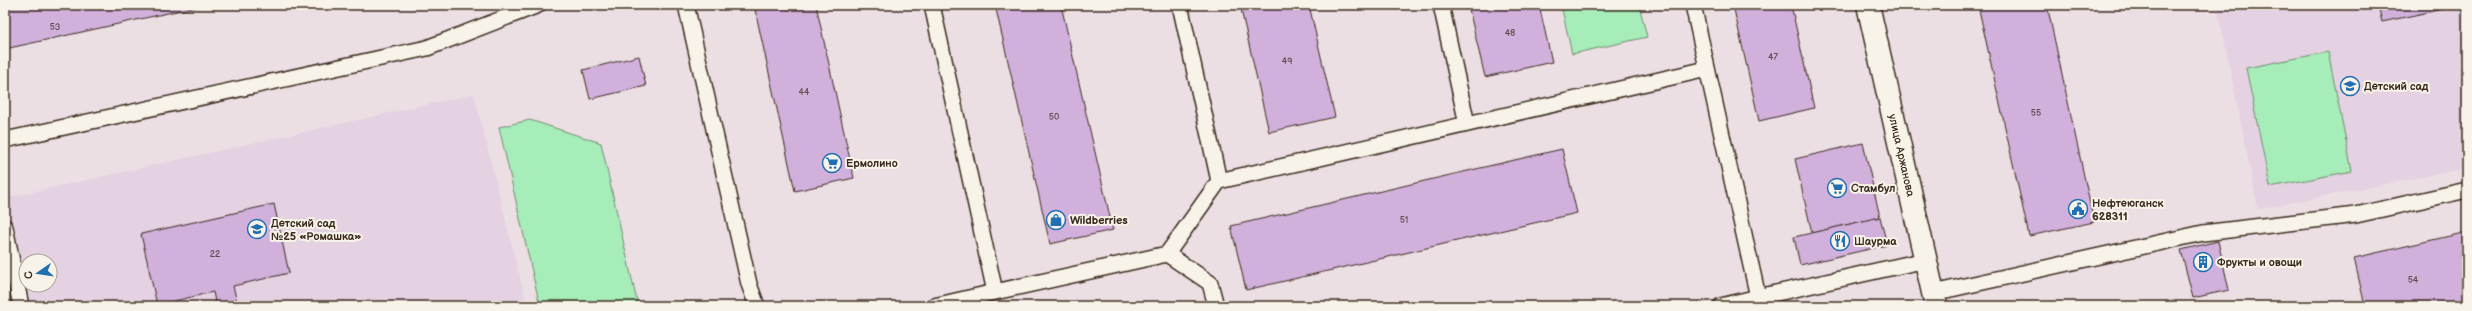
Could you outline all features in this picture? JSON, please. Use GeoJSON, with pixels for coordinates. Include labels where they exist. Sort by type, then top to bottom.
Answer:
{"type":"FeatureCollection","features":[{"type":"Feature","properties":{"kind":"street","name":"улица Аржанова"},"geometry":{"type":"LineString","coordinates":[[1868,5],[1935,299]]}},
{"type":"Feature","properties":{"kind":"lane"},"geometry":{"type":"LineString","coordinates":[[5,140],[427,48],[538,5]]}},
{"type":"Feature","properties":{"kind":"lane"},"geometry":{"type":"LineString","coordinates":[[686,5],[749,284],[757,306]]}},
{"type":"Feature","properties":{"kind":"lane"},"geometry":{"type":"LineString","coordinates":[[932,5],[995,292]]}},
{"type":"Feature","properties":{"kind":"lane"},"geometry":{"type":"LineString","coordinates":[[1180,5],[1219,181]]}},
{"type":"Feature","properties":{"kind":"lane"},"geometry":{"type":"LineString","coordinates":[[1441,5],[1468,124]]}},
{"type":"Feature","properties":{"kind":"lane"},"geometry":{"type":"LineString","coordinates":[[1693,5],[1758,297]]}},
{"type":"Feature","properties":{"kind":"lane"},"geometry":{"type":"LineString","coordinates":[[934,306],[1167,254],[1219,181],[1707,68]]}},
{"type":"Feature","properties":{"kind":"lane"},"geometry":{"type":"LineString","coordinates":[[1935,299],[2203,232],[2356,215],[2467,190]]}},
{"type":"Feature","properties":{"kind":"lane"},"geometry":{"type":"LineString","coordinates":[[5,227],[21,306]]}},
{"type":"Feature","properties":{"kind":"lane"},"geometry":{"type":"LineString","coordinates":[[1167,254],[1210,283],[1216,306]]}},
{"type":"Feature","properties":{"kind":"lane"},"geometry":{"type":"LineString","coordinates":[[1721,306],[1926,260]]}},
{"type":"Feature","properties":{"kind":"shaded area","name":"Детский сад"},"geometry":{"type":"Polygon","coordinates":[[[2217,5],[2467,5],[2467,168],[2258,209],[2217,5]]]}},
{"type":"Feature","properties":{"kind":"shaded area","name":"Детский сад №25 «Ромашка»"},"geometry":{"type":"Polygon","coordinates":[[[474,94],[527,306],[5,306],[5,198],[474,94]]]}},
{"type":"Feature","properties":{"kind":"green space"},"geometry":{"type":"Polygon","coordinates":[[[1561,5],[1639,5],[1647,37],[1572,54],[1561,5]]]}},
{"type":"Feature","properties":{"kind":"green space"},"geometry":{"type":"Polygon","coordinates":[[[2328,52],[2352,171],[2270,187],[2246,68],[2328,52]]]}},
{"type":"Feature","properties":{"kind":"green space"},"geometry":{"type":"Polygon","coordinates":[[[530,120],[601,143],[638,306],[540,306],[499,127],[530,120]]]}},
{"type":"Feature","properties":{"kind":"building"},"geometry":{"type":"Polygon","coordinates":[[[5,5],[204,5],[5,49],[5,5]]]}},
{"type":"Feature","properties":{"kind":"building"},"geometry":{"type":"Polygon","coordinates":[[[754,5],[816,5],[854,178],[795,191],[754,5]]]}},
{"type":"Feature","properties":{"kind":"building"},"geometry":{"type":"Polygon","coordinates":[[[995,5],[1061,5],[1113,230],[1050,244],[995,5]]]}},
{"type":"Feature","properties":{"kind":"building"},"geometry":{"type":"Polygon","coordinates":[[[1240,5],[1309,5],[1335,117],[1269,132],[1240,5]]]}},
{"type":"Feature","properties":{"kind":"building"},"geometry":{"type":"Polygon","coordinates":[[[1468,5],[1539,5],[1552,62],[1485,77],[1468,5]]]}},
{"type":"Feature","properties":{"kind":"building"},"geometry":{"type":"Polygon","coordinates":[[[1733,5],[1791,5],[1814,108],[1759,121],[1733,5]]]}},
{"type":"Feature","properties":{"kind":"building"},"geometry":{"type":"Polygon","coordinates":[[[1978,5],[2047,5],[2094,222],[2029,236],[1978,5]]]}},
{"type":"Feature","properties":{"kind":"building"},"geometry":{"type":"Polygon","coordinates":[[[2378,5],[2451,5],[2452,7],[2382,22],[2378,5]]]}},
{"type":"Feature","properties":{"kind":"building"},"geometry":{"type":"Polygon","coordinates":[[[639,56],[646,86],[590,99],[583,70],[639,56]]]}},
{"type":"Feature","properties":{"kind":"building","name":"Стамбул"},"geometry":{"type":"Polygon","coordinates":[[[1863,143],[1880,217],[1812,233],[1795,159],[1863,143]]]}},
{"type":"Feature","properties":{"kind":"building"},"geometry":{"type":"Polygon","coordinates":[[[1562,149],[1577,213],[1246,290],[1231,226],[1562,149]]]}},
{"type":"Feature","properties":{"kind":"building"},"geometry":{"type":"Polygon","coordinates":[[[274,204],[289,273],[233,286],[238,306],[216,306],[213,292],[157,305],[141,234],[274,204]]]}},
{"type":"Feature","properties":{"kind":"building","name":"Шаурма"},"geometry":{"type":"Polygon","coordinates":[[[1880,217],[1887,245],[1800,265],[1794,237],[1880,217]]]}},
{"type":"Feature","properties":{"kind":"building"},"geometry":{"type":"Polygon","coordinates":[[[2467,232],[2467,302],[2449,306],[2365,306],[2354,258],[2467,232]]]}},
{"type":"Feature","properties":{"kind":"building","name":"Фрукты и овощи"},"geometry":{"type":"Polygon","coordinates":[[[2218,241],[2229,290],[2193,298],[2181,250],[2218,241]]]}},
{"type":"Feature","properties":{"kind":"building"},"geometry":{"type":"Polygon","coordinates":[[[259,302],[260,306],[243,306],[259,302]]]}},
{"type":"Feature","properties":{"kind":"place","name":"Детский сад"},"geometry":{"type":"Point","coordinates":[2350,86]}},
{"type":"Feature","properties":{"kind":"place","name":"Ермолино"},"geometry":{"type":"Point","coordinates":[832,163]}},
{"type":"Feature","properties":{"kind":"place","name":"Стамбул"},"geometry":{"type":"Point","coordinates":[1837,188]}},
{"type":"Feature","properties":{"kind":"place","name":"Нефтеюганск 628311"},"geometry":{"type":"Point","coordinates":[2078,209]}},
{"type":"Feature","properties":{"kind":"place","name":"Wildberries"},"geometry":{"type":"Point","coordinates":[1056,220]}},
{"type":"Feature","properties":{"kind":"place","name":"Детский сад №25 «Ромашка»"},"geometry":{"type":"Point","coordinates":[257,229]}},
{"type":"Feature","properties":{"kind":"place","name":"Шаурма"},"geometry":{"type":"Point","coordinates":[1840,241]}},
{"type":"Feature","properties":{"kind":"place","name":"Фрукты и овощи"},"geometry":{"type":"Point","coordinates":[2203,262]}}]}
